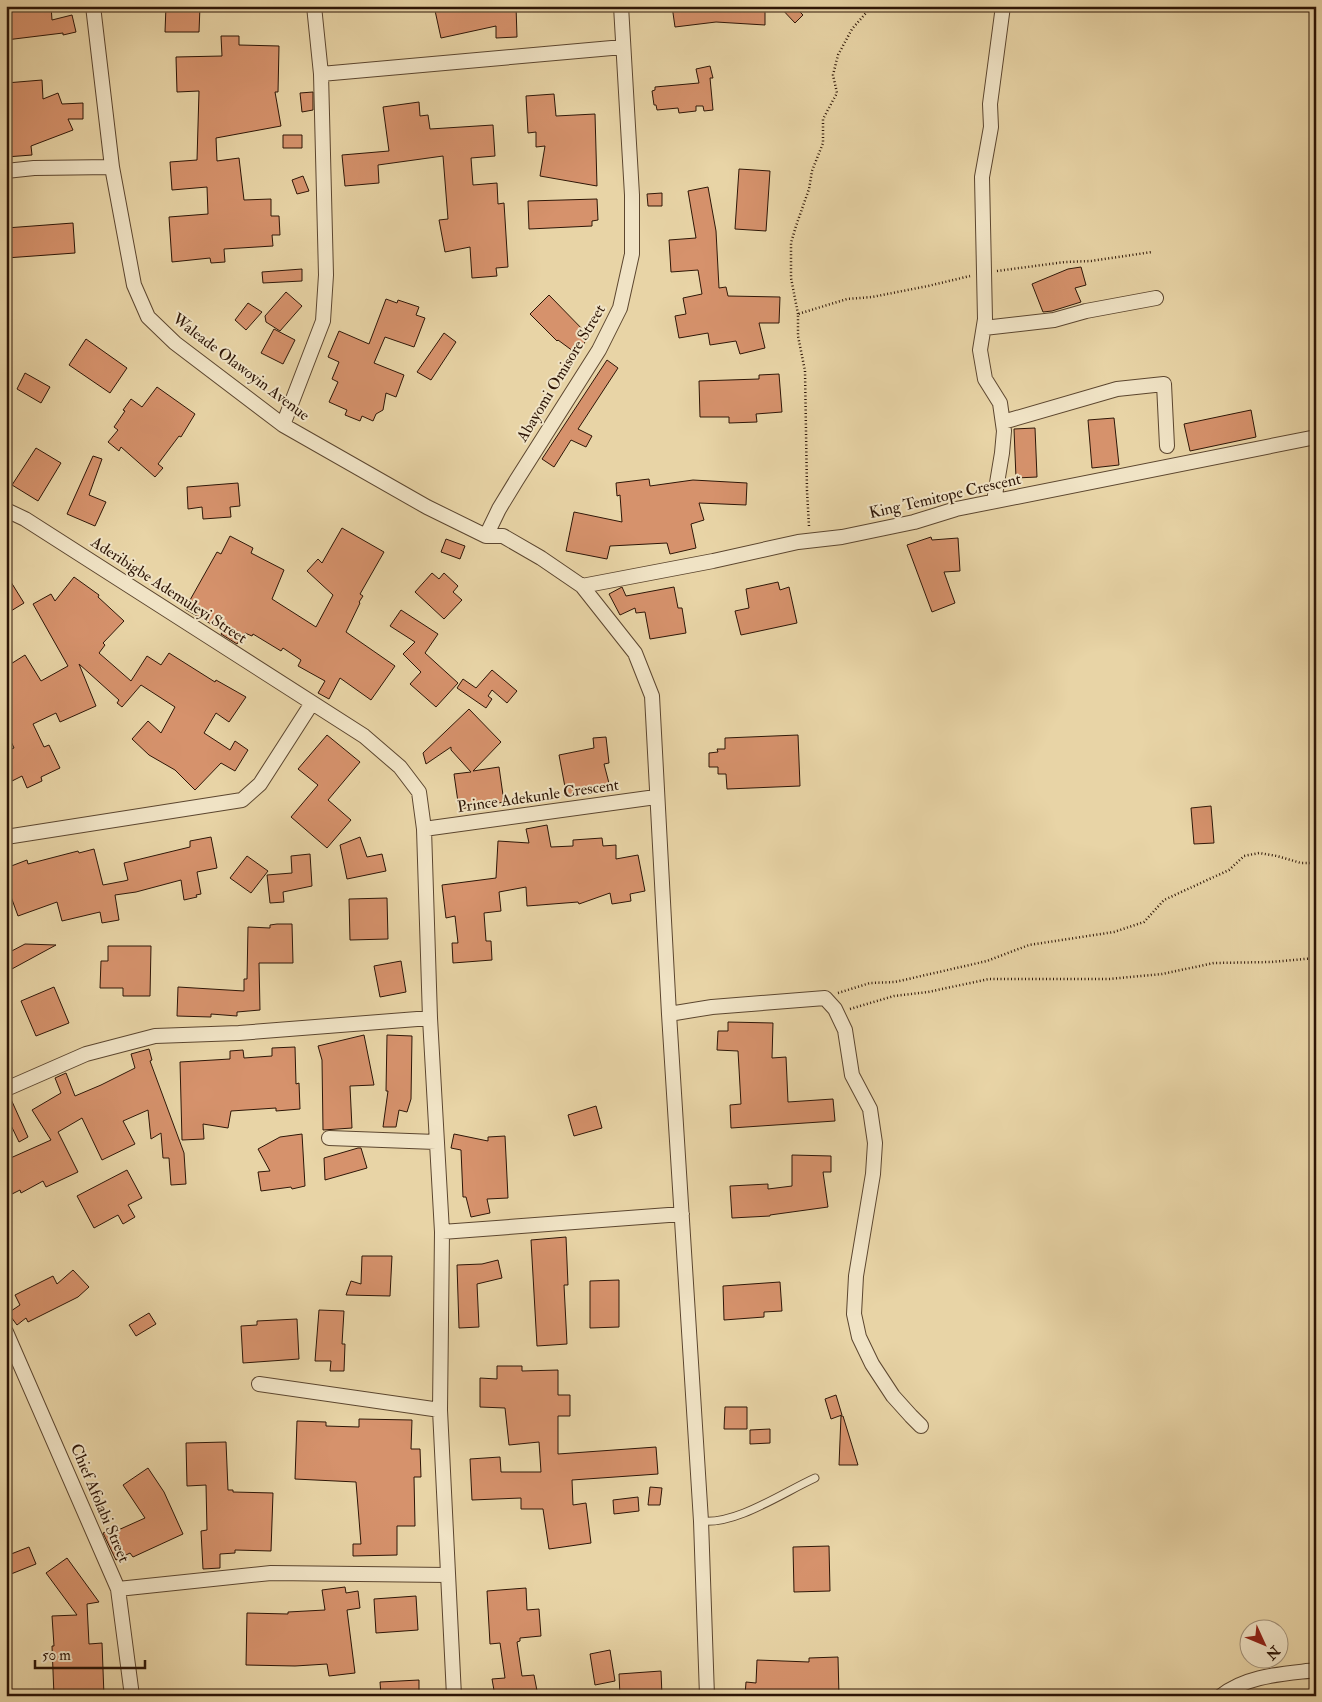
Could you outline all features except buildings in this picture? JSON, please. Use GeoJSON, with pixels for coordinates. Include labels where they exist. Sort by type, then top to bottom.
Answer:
{"type":"FeatureCollection","features":[{"type":"Feature","properties":{"kind":"street","name":"Waleade Olawoyin Avenue"},"geometry":{"type":"LineString","coordinates":[[93,6],[112,167],[134,285],[148,317],[175,343],[283,425],[427,507],[486,536],[503,536],[542,558],[582,586],[635,653],[652,696],[656,797],[701,1520],[706,1696]]}},
{"type":"Feature","properties":{"kind":"street"},"geometry":{"type":"LineString","coordinates":[[283,425],[323,321],[326,275],[320,74],[314,6]]}},
{"type":"Feature","properties":{"kind":"street","name":"Abayomi Omisore Street"},"geometry":{"type":"LineString","coordinates":[[486,536],[499,509],[599,350],[620,308],[632,254],[632,195],[621,6]]}},
{"type":"Feature","properties":{"kind":"street"},"geometry":{"type":"LineString","coordinates":[[994,501],[1002,453],[1003,422],[1000,403],[985,379],[980,350],[984,328],[985,272],[982,177],[991,128],[990,104],[1003,6]]}},
{"type":"Feature","properties":{"kind":"street"},"geometry":{"type":"LineString","coordinates":[[320,74],[624,46]]}},
{"type":"Feature","properties":{"kind":"street"},"geometry":{"type":"LineString","coordinates":[[6,171],[34,168],[112,167]]}},
{"type":"Feature","properties":{"kind":"street"},"geometry":{"type":"LineString","coordinates":[[984,328],[1054,320],[1086,311],[1156,298]]}},
{"type":"Feature","properties":{"kind":"street"},"geometry":{"type":"LineString","coordinates":[[1003,422],[1117,389],[1164,384],[1168,446]]}},
{"type":"Feature","properties":{"kind":"street","name":"King Temitope Crescent"},"geometry":{"type":"LineString","coordinates":[[582,586],[810,540],[842,538],[914,522],[956,509],[1316,437]]}},
{"type":"Feature","properties":{"kind":"street","name":"Aderibigbe Ademuleyi Street"},"geometry":{"type":"LineString","coordinates":[[6,510],[26,519],[364,736],[400,767],[419,792],[424,829],[430,1018],[442,1232],[440,1410],[454,1696]]}},
{"type":"Feature","properties":{"kind":"street"},"geometry":{"type":"LineString","coordinates":[[6,837],[242,800],[260,784],[312,702]]}},
{"type":"Feature","properties":{"kind":"street","name":"Prince Adekunle Crescent"},"geometry":{"type":"LineString","coordinates":[[424,829],[656,797]]}},
{"type":"Feature","properties":{"kind":"street"},"geometry":{"type":"LineString","coordinates":[[669,1014],[712,1008],[825,998],[835,1009],[844,1030],[852,1075],[870,1109],[875,1143],[873,1174],[856,1276],[854,1314],[859,1336],[872,1364],[893,1396],[921,1426]]}},
{"type":"Feature","properties":{"kind":"street"},"geometry":{"type":"LineString","coordinates":[[6,1089],[86,1054],[155,1036],[239,1033],[430,1018]]}},
{"type":"Feature","properties":{"kind":"street"},"geometry":{"type":"LineString","coordinates":[[329,1138],[436,1142]]}},
{"type":"Feature","properties":{"kind":"street"},"geometry":{"type":"LineString","coordinates":[[442,1232],[682,1214]]}},
{"type":"Feature","properties":{"kind":"street","name":"Chief Afolabi Street"},"geometry":{"type":"LineString","coordinates":[[6,1332],[118,1589],[132,1696]]}},
{"type":"Feature","properties":{"kind":"street"},"geometry":{"type":"LineString","coordinates":[[260,1384],[440,1410]]}},
{"type":"Feature","properties":{"kind":"street"},"geometry":{"type":"LineString","coordinates":[[118,1589],[271,1573],[447,1575]]}},
{"type":"Feature","properties":{"kind":"street"},"geometry":{"type":"LineString","coordinates":[[1221,1696],[1232,1687],[1270,1675],[1316,1670]]}},
{"type":"Feature","properties":{"kind":"lane"},"geometry":{"type":"LineString","coordinates":[[701,1520],[712,1522],[730,1518],[815,1478]]}},
{"type":"Feature","properties":{"kind":"path"},"geometry":{"type":"LineString","coordinates":[[810,540],[807,492],[805,371],[798,336],[798,314],[791,278],[791,243],[809,189],[812,172],[823,143],[823,119],[837,92],[833,75],[838,55],[852,29],[872,6]]}},
{"type":"Feature","properties":{"kind":"path"},"geometry":{"type":"LineString","coordinates":[[798,314],[847,299],[890,294],[985,272],[1066,262],[1091,261],[1152,252]]}},
{"type":"Feature","properties":{"kind":"path"},"geometry":{"type":"LineString","coordinates":[[825,998],[870,983],[895,982],[987,961],[1029,945],[1114,932],[1144,922],[1164,900],[1229,870],[1244,856],[1259,854],[1277,856],[1301,863],[1316,863]]}},
{"type":"Feature","properties":{"kind":"path"},"geometry":{"type":"LineString","coordinates":[[835,1009],[855,1008],[894,996],[928,992],[989,979],[1109,980],[1162,974],[1214,963],[1271,962],[1316,958]]}}]}
